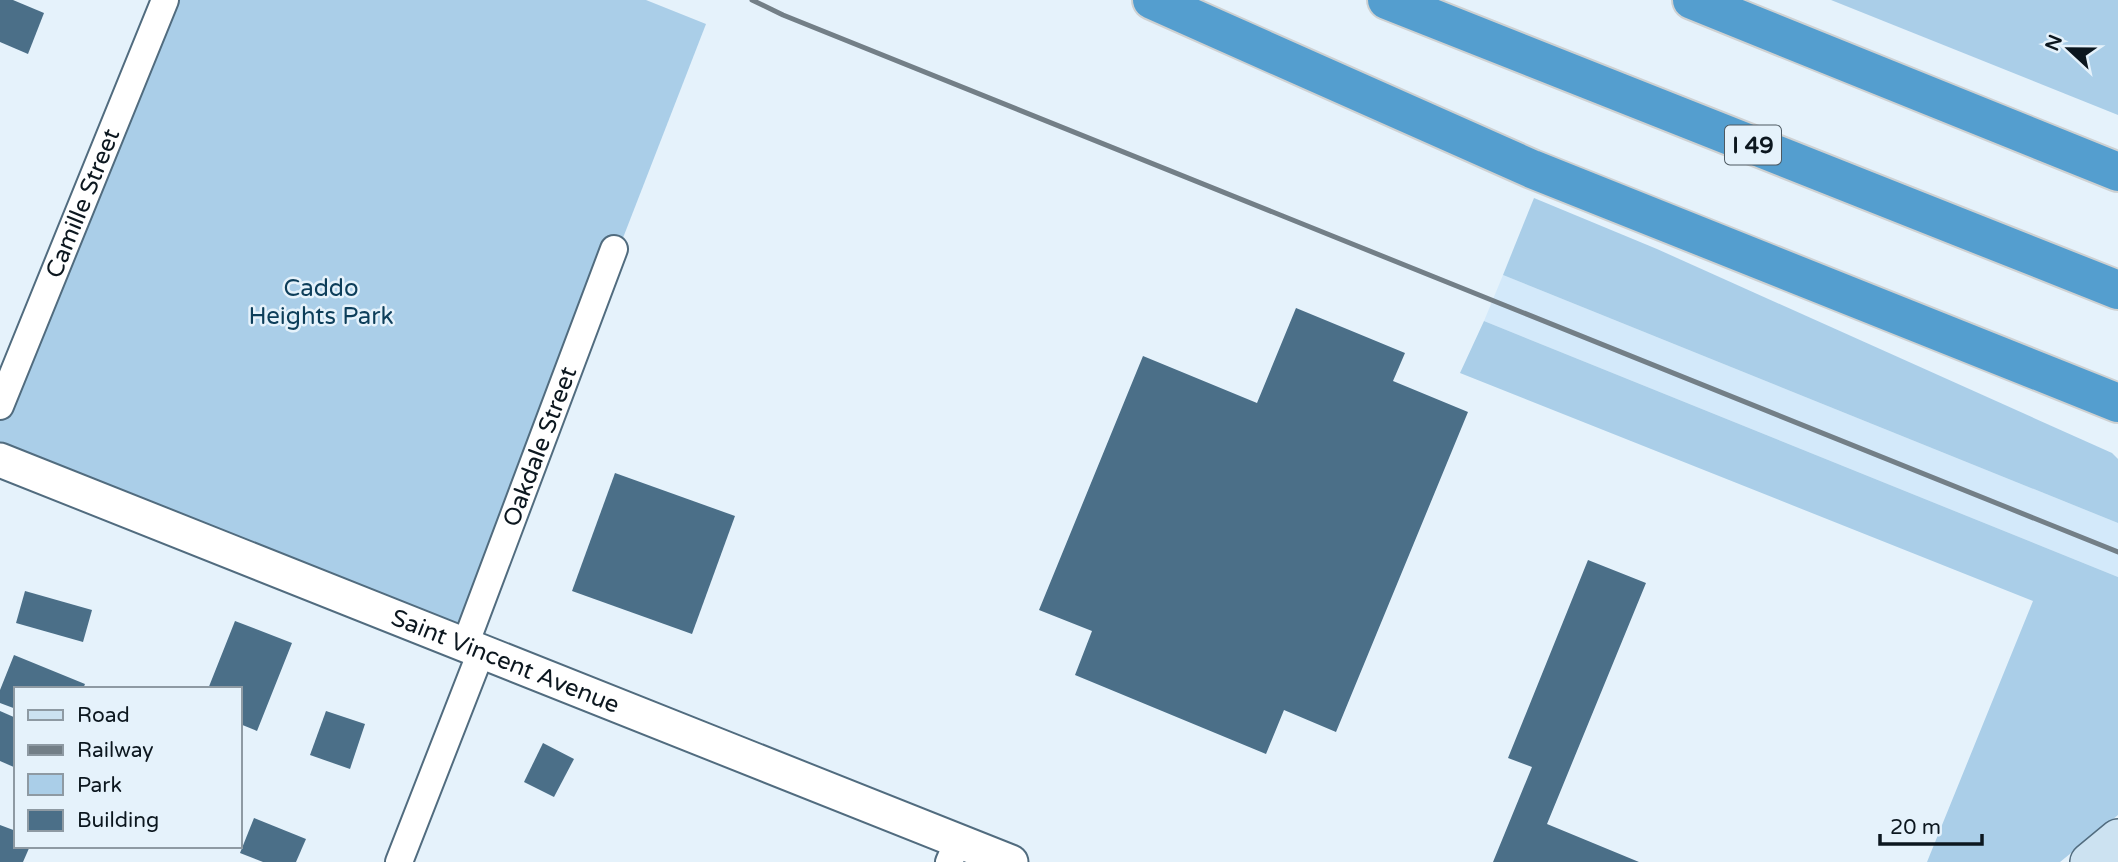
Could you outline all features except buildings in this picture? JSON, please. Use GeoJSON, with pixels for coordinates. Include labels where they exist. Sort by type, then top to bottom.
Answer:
{"type":"FeatureCollection","features":[{"type":"Feature","properties":{"kind":"highway"},"geometry":{"type":"LineString","coordinates":[[1152,0],[1532,169],[2113,403]]}},
{"type":"Feature","properties":{"kind":"highway","name":"I 49"},"geometry":{"type":"LineString","coordinates":[[1387,0],[2118,290]]}},
{"type":"Feature","properties":{"kind":"highway"},"geometry":{"type":"LineString","coordinates":[[1692,0],[2118,172]]}},
{"type":"Feature","properties":{"kind":"main road"},"geometry":{"type":"LineString","coordinates":[[2089,862],[2118,838]]}},
{"type":"Feature","properties":{"kind":"street","name":"Camille Street"},"geometry":{"type":"LineString","coordinates":[[0,406],[165,0]]}},
{"type":"Feature","properties":{"kind":"street","name":"Oakdale Street"},"geometry":{"type":"LineString","coordinates":[[399,862],[614,249]]}},
{"type":"Feature","properties":{"kind":"street","name":"Saint Vincent Avenue"},"geometry":{"type":"LineString","coordinates":[[1,464],[473,648],[954,851],[1011,862]]}},
{"type":"Feature","properties":{"kind":"shaded area"},"geometry":{"type":"Polygon","coordinates":[[[1503,275],[2118,523],[2118,577],[1484,321],[1503,275]]]}},
{"type":"Feature","properties":{"kind":"green space","name":"Caddo Heights Park"},"geometry":{"type":"Polygon","coordinates":[[[165,0],[646,0],[706,24],[465,645],[0,460],[0,406],[165,0]]]}},
{"type":"Feature","properties":{"kind":"green space"},"geometry":{"type":"Polygon","coordinates":[[[1831,0],[2118,0],[2118,115],[1831,0]]]}},
{"type":"Feature","properties":{"kind":"green space"},"geometry":{"type":"Polygon","coordinates":[[[1534,198],[1657,249],[2112,453],[2118,459],[2118,523],[1503,275],[1534,198]]]}},
{"type":"Feature","properties":{"kind":"green space"},"geometry":{"type":"Polygon","coordinates":[[[1484,321],[2118,577],[2118,815],[2060,862],[1927,862],[2033,601],[1460,373],[1484,321]]]}},
{"type":"Feature","properties":{"kind":"railway"},"geometry":{"type":"LineString","coordinates":[[752,0],[783,15],[2118,552]]}}]}
